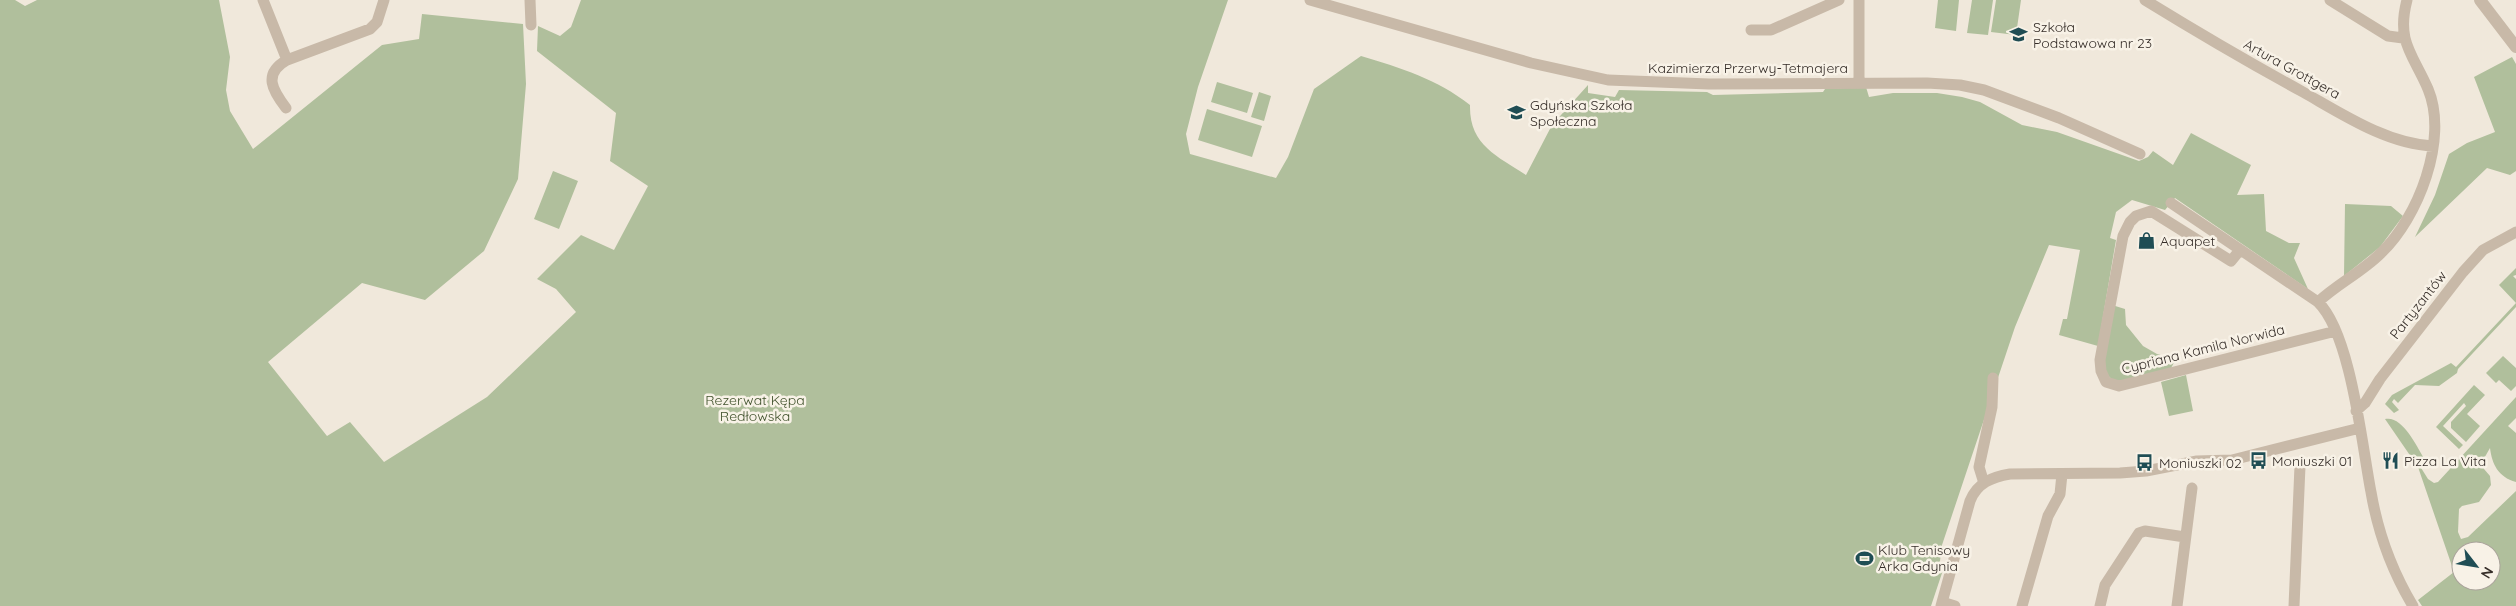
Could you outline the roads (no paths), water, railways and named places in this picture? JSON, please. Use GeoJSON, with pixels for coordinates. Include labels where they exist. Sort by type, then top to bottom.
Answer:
{"type":"FeatureCollection","features":[{"type":"Feature","properties":{"kind":"street"},"geometry":{"type":"LineString","coordinates":[[263,0],[287,60]]}},
{"type":"Feature","properties":{"kind":"street"},"geometry":{"type":"LineString","coordinates":[[286,108],[272,86],[274,72],[287,60],[370,29],[378,22],[383,0]]}},
{"type":"Feature","properties":{"kind":"street"},"geometry":{"type":"LineString","coordinates":[[530,0],[531,25]]}},
{"type":"Feature","properties":{"kind":"street","name":"Kazimierza Przerwy-Tetmajera"},"geometry":{"type":"LineString","coordinates":[[1310,0],[1354,5],[1531,63],[1608,80],[1681,84],[1926,83],[1975,87],[2059,118],[2140,154]]}},
{"type":"Feature","properties":{"kind":"street"},"geometry":{"type":"LineString","coordinates":[[1751,30],[1771,30],[1839,0]]}},
{"type":"Feature","properties":{"kind":"street"},"geometry":{"type":"LineString","coordinates":[[1859,0],[1859,83]]}},
{"type":"Feature","properties":{"kind":"street","name":"Artura Grottgera"},"geometry":{"type":"LineString","coordinates":[[2145,0],[2233,54],[2366,126],[2393,138],[2433,146]]}},
{"type":"Feature","properties":{"kind":"street"},"geometry":{"type":"LineString","coordinates":[[2330,0],[2388,36],[2403,38]]}},
{"type":"Feature","properties":{"kind":"street"},"geometry":{"type":"LineString","coordinates":[[2318,302],[2369,264],[2397,234],[2423,187],[2433,146],[2434,124],[2429,92],[2403,38],[2404,11],[2407,0]]}},
{"type":"Feature","properties":{"kind":"street"},"geometry":{"type":"LineString","coordinates":[[2480,0],[2516,47]]}},
{"type":"Feature","properties":{"kind":"street"},"geometry":{"type":"LineString","coordinates":[[2171,204],[2318,302],[2325,309],[2336,331],[2345,359],[2360,428],[2371,493],[2383,540],[2393,569],[2413,606]]}},
{"type":"Feature","properties":{"kind":"street","name":"Cypriana Kamila Norwida"},"geometry":{"type":"LineString","coordinates":[[2240,250],[2231,261],[2151,211],[2143,212],[2130,222],[2123,236],[2116,267],[2100,360],[2101,371],[2106,382],[2119,386],[2336,331]]}},
{"type":"Feature","properties":{"kind":"street","name":"Partyzantów"},"geometry":{"type":"LineString","coordinates":[[2356,411],[2365,403],[2405,346],[2483,250],[2516,232]]}},
{"type":"Feature","properties":{"kind":"street"},"geometry":{"type":"LineString","coordinates":[[1984,483],[1979,467],[1992,407],[1993,378]]}},
{"type":"Feature","properties":{"kind":"street"},"geometry":{"type":"LineString","coordinates":[[1955,606],[1941,604],[1970,500],[1984,483],[1994,477],[2010,474],[2146,471],[2197,461],[2232,460],[2360,428]]}},
{"type":"Feature","properties":{"kind":"street"},"geometry":{"type":"LineString","coordinates":[[2294,606],[2300,466]]}},
{"type":"Feature","properties":{"kind":"street"},"geometry":{"type":"LineString","coordinates":[[2022,606],[2048,516],[2060,494],[2062,474]]}},
{"type":"Feature","properties":{"kind":"street"},"geometry":{"type":"LineString","coordinates":[[2177,606],[2192,488]]}},
{"type":"Feature","properties":{"kind":"street"},"geometry":{"type":"LineString","coordinates":[[2100,606],[2105,586],[2139,533],[2147,532],[2185,536]]}},
{"type":"Feature","properties":{"kind":"place","name":"Szkoła Podstawowa nr 23"},"geometry":{"type":"Point","coordinates":[2019,35]}},
{"type":"Feature","properties":{"kind":"place","name":"Gdyńska Szkoła Społeczna"},"geometry":{"type":"Point","coordinates":[1516,113]}},
{"type":"Feature","properties":{"kind":"place","name":"Aquapet"},"geometry":{"type":"Point","coordinates":[2146,241]}},
{"type":"Feature","properties":{"kind":"place","name":"Moniuszki 01"},"geometry":{"type":"Point","coordinates":[2258,461]}},
{"type":"Feature","properties":{"kind":"place","name":"Pizza La Vita"},"geometry":{"type":"Point","coordinates":[2390,461]}},
{"type":"Feature","properties":{"kind":"place","name":"Moniuszki 02"},"geometry":{"type":"Point","coordinates":[2145,463]}},
{"type":"Feature","properties":{"kind":"place","name":"Klub Tenisowy Arka Gdynia"},"geometry":{"type":"Point","coordinates":[1864,558]}},
{"type":"Feature","properties":{"kind":"park label","name":"Rezerwat Kępa Redłowska"},"geometry":{"type":"Point","coordinates":[755,408]}}]}
